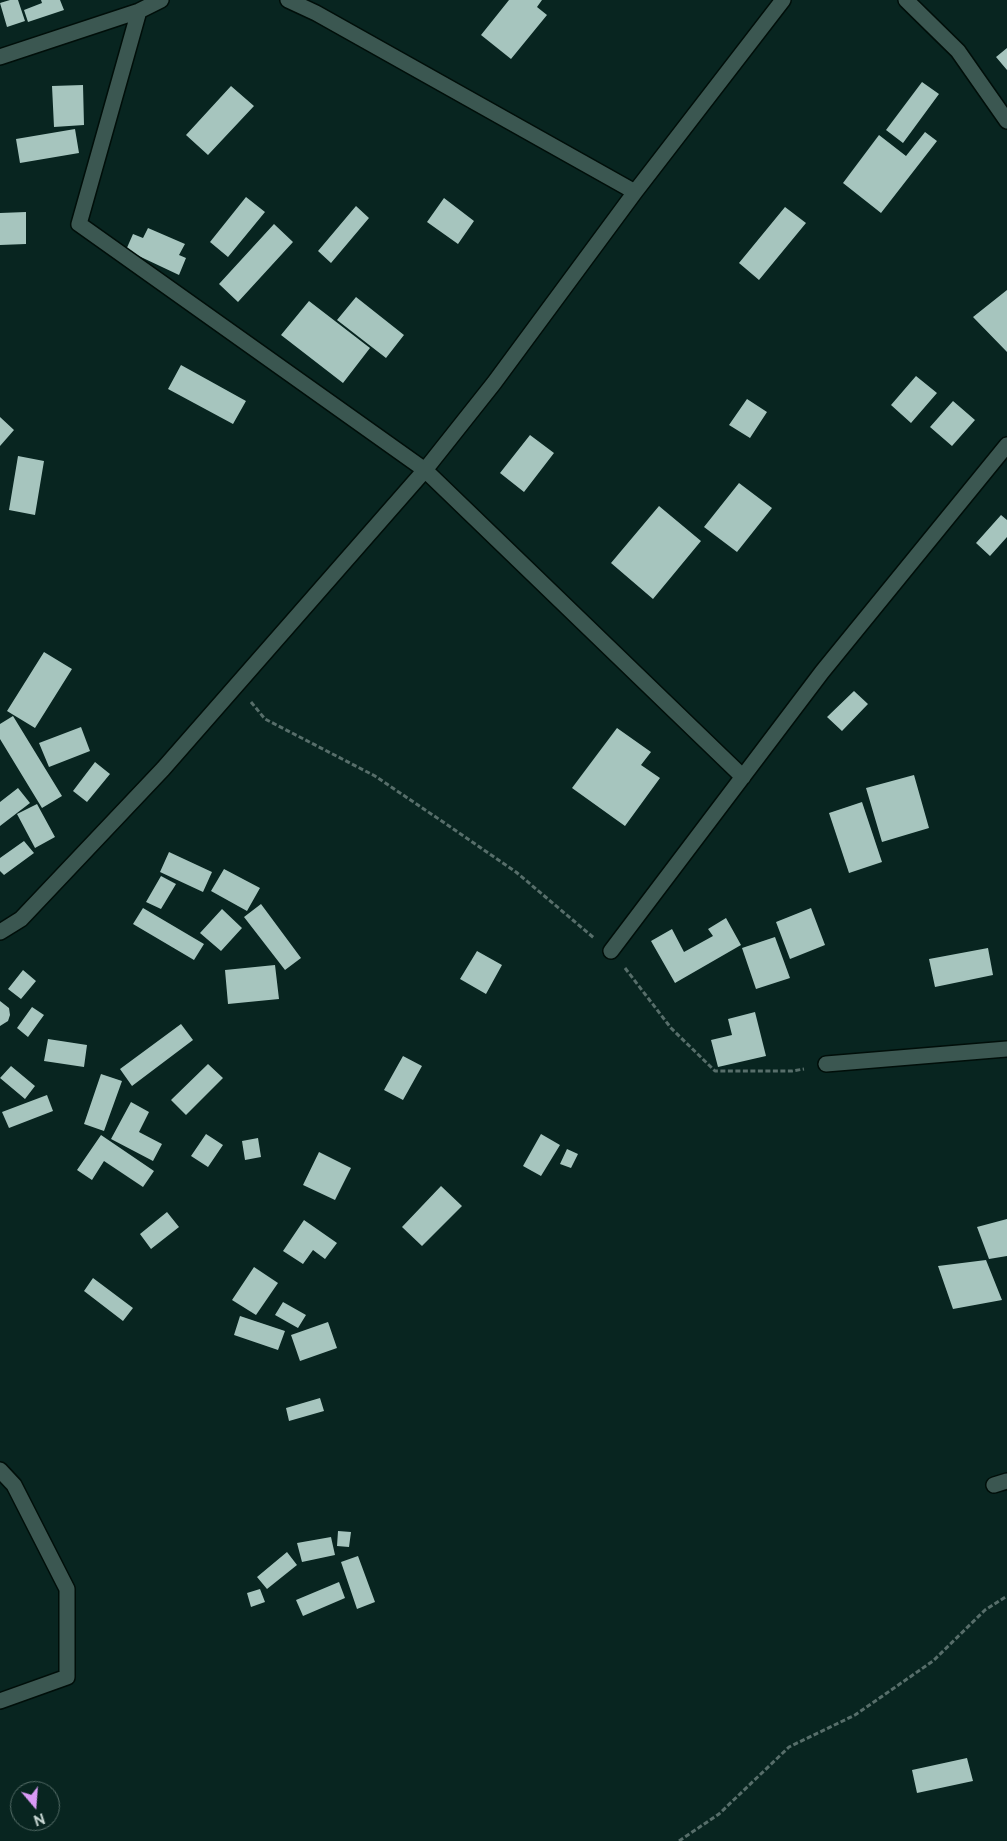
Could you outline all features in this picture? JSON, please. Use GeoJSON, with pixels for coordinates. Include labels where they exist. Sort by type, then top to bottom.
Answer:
{"type":"FeatureCollection","features":[{"type":"Feature","properties":{"kind":"street"},"geometry":{"type":"LineString","coordinates":[[0,57],[139,10],[161,0]]}},
{"type":"Feature","properties":{"kind":"street"},"geometry":{"type":"LineString","coordinates":[[288,0],[316,13],[635,192]]}},
{"type":"Feature","properties":{"kind":"street"},"geometry":{"type":"LineString","coordinates":[[0,932],[21,919],[163,769],[425,470],[494,383],[635,192],[783,0]]}},
{"type":"Feature","properties":{"kind":"street"},"geometry":{"type":"LineString","coordinates":[[906,0],[958,51],[1007,121]]}},
{"type":"Feature","properties":{"kind":"street"},"geometry":{"type":"LineString","coordinates":[[139,10],[79,224],[425,470],[743,777]]}},
{"type":"Feature","properties":{"kind":"street"},"geometry":{"type":"LineString","coordinates":[[611,951],[822,672],[1007,445]]}},
{"type":"Feature","properties":{"kind":"street"},"geometry":{"type":"LineString","coordinates":[[826,1064],[1007,1049]]}},
{"type":"Feature","properties":{"kind":"street"},"geometry":{"type":"LineString","coordinates":[[0,1470],[14,1485],[67,1589],[67,1677],[0,1701]]}},
{"type":"Feature","properties":{"kind":"path"},"geometry":{"type":"LineString","coordinates":[[236,685],[265,719],[375,776],[516,872],[611,951],[672,1028],[715,1071],[792,1071],[826,1064]]}},
{"type":"Feature","properties":{"kind":"path"},"geometry":{"type":"LineString","coordinates":[[679,1841],[719,1814],[789,1747],[856,1715],[934,1661],[986,1610],[1007,1596]]}},
{"type":"Feature","properties":{"kind":"building"},"geometry":{"type":"Polygon","coordinates":[[[18,0],[25,21],[7,27],[0,3],[18,0]]]}},
{"type":"Feature","properties":{"kind":"building"},"geometry":{"type":"Polygon","coordinates":[[[41,0],[60,0],[64,10],[28,22],[24,10],[42,3],[41,0]]]}},
{"type":"Feature","properties":{"kind":"building"},"geometry":{"type":"Polygon","coordinates":[[[509,0],[542,0],[537,7],[547,15],[511,59],[481,35],[509,0]]]}},
{"type":"Feature","properties":{"kind":"building"},"geometry":{"type":"Polygon","coordinates":[[[1007,48],[1007,70],[996,57],[1007,48]]]}},
{"type":"Feature","properties":{"kind":"building"},"geometry":{"type":"Polygon","coordinates":[[[922,82],[939,94],[903,143],[886,130],[922,82]]]}},
{"type":"Feature","properties":{"kind":"building"},"geometry":{"type":"Polygon","coordinates":[[[83,85],[84,125],[54,127],[52,86],[83,85]]]}},
{"type":"Feature","properties":{"kind":"building"},"geometry":{"type":"Polygon","coordinates":[[[231,86],[254,106],[208,155],[186,135],[231,86]]]}},
{"type":"Feature","properties":{"kind":"building"},"geometry":{"type":"Polygon","coordinates":[[[75,129],[79,153],[20,163],[16,139],[75,129]]]}},
{"type":"Feature","properties":{"kind":"building"},"geometry":{"type":"Polygon","coordinates":[[[925,132],[937,141],[881,213],[843,183],[879,135],[906,156],[925,132]]]}},
{"type":"Feature","properties":{"kind":"building"},"geometry":{"type":"Polygon","coordinates":[[[246,197],[265,212],[228,257],[210,242],[246,197]]]}},
{"type":"Feature","properties":{"kind":"building"},"geometry":{"type":"Polygon","coordinates":[[[444,198],[474,221],[458,244],[427,222],[444,198]]]}},
{"type":"Feature","properties":{"kind":"building"},"geometry":{"type":"Polygon","coordinates":[[[356,206],[369,218],[331,263],[318,251],[356,206]]]}},
{"type":"Feature","properties":{"kind":"building"},"geometry":{"type":"Polygon","coordinates":[[[785,207],[806,223],[759,280],[739,263],[785,207]]]}},
{"type":"Feature","properties":{"kind":"building"},"geometry":{"type":"Polygon","coordinates":[[[26,212],[26,244],[0,245],[0,213],[26,212]]]}},
{"type":"Feature","properties":{"kind":"building"},"geometry":{"type":"Polygon","coordinates":[[[274,224],[293,242],[238,302],[219,284],[274,224]]]}},
{"type":"Feature","properties":{"kind":"building"},"geometry":{"type":"Polygon","coordinates":[[[148,228],[185,244],[179,255],[186,258],[179,275],[126,250],[133,234],[143,238],[148,228]]]}},
{"type":"Feature","properties":{"kind":"building"},"geometry":{"type":"Polygon","coordinates":[[[1007,290],[1007,352],[973,317],[1007,290]]]}},
{"type":"Feature","properties":{"kind":"building"},"geometry":{"type":"Polygon","coordinates":[[[356,297],[404,335],[386,358],[337,320],[356,297]]]}},
{"type":"Feature","properties":{"kind":"building"},"geometry":{"type":"Polygon","coordinates":[[[309,301],[370,348],[343,383],[281,335],[309,301]]]}},
{"type":"Feature","properties":{"kind":"building"},"geometry":{"type":"Polygon","coordinates":[[[181,365],[246,401],[233,424],[168,389],[181,365]]]}},
{"type":"Feature","properties":{"kind":"building"},"geometry":{"type":"Polygon","coordinates":[[[916,376],[937,393],[911,423],[891,405],[916,376]]]}},
{"type":"Feature","properties":{"kind":"building"},"geometry":{"type":"Polygon","coordinates":[[[747,399],[767,412],[750,438],[729,425],[747,399]]]}},
{"type":"Feature","properties":{"kind":"building"},"geometry":{"type":"Polygon","coordinates":[[[953,401],[975,420],[952,446],[930,427],[953,401]]]}},
{"type":"Feature","properties":{"kind":"building"},"geometry":{"type":"Polygon","coordinates":[[[0,417],[14,430],[0,446],[0,417]]]}},
{"type":"Feature","properties":{"kind":"building"},"geometry":{"type":"Polygon","coordinates":[[[530,435],[554,453],[524,492],[500,473],[530,435]]]}},
{"type":"Feature","properties":{"kind":"building"},"geometry":{"type":"Polygon","coordinates":[[[18,456],[44,461],[35,515],[9,510],[18,456]]]}},
{"type":"Feature","properties":{"kind":"building"},"geometry":{"type":"Polygon","coordinates":[[[739,483],[772,508],[737,552],[704,527],[739,483]]]}},
{"type":"Feature","properties":{"kind":"building"},"geometry":{"type":"Polygon","coordinates":[[[659,506],[701,541],[653,599],[611,563],[659,506]]]}},
{"type":"Feature","properties":{"kind":"building"},"geometry":{"type":"Polygon","coordinates":[[[1001,515],[1007,520],[1007,537],[990,556],[976,543],[1001,515]]]}},
{"type":"Feature","properties":{"kind":"building"},"geometry":{"type":"Polygon","coordinates":[[[44,652],[72,669],[35,728],[7,711],[44,652]]]}},
{"type":"Feature","properties":{"kind":"building"},"geometry":{"type":"Polygon","coordinates":[[[854,691],[868,704],[842,731],[827,717],[854,691]]]}},
{"type":"Feature","properties":{"kind":"building"},"geometry":{"type":"Polygon","coordinates":[[[13,716],[62,796],[42,808],[0,739],[0,724],[13,716]]]}},
{"type":"Feature","properties":{"kind":"building"},"geometry":{"type":"Polygon","coordinates":[[[81,727],[90,751],[49,767],[39,743],[81,727]]]}},
{"type":"Feature","properties":{"kind":"building"},"geometry":{"type":"Polygon","coordinates":[[[617,728],[651,752],[641,765],[660,778],[625,826],[572,788],[617,728]]]}},
{"type":"Feature","properties":{"kind":"building"},"geometry":{"type":"Polygon","coordinates":[[[95,762],[110,774],[87,802],[73,791],[95,762]]]}},
{"type":"Feature","properties":{"kind":"building"},"geometry":{"type":"Polygon","coordinates":[[[914,775],[929,828],[882,842],[866,788],[914,775]]]}},
{"type":"Feature","properties":{"kind":"building"},"geometry":{"type":"Polygon","coordinates":[[[18,788],[30,803],[0,826],[0,802],[18,788]]]}},
{"type":"Feature","properties":{"kind":"building"},"geometry":{"type":"Polygon","coordinates":[[[862,802],[882,862],[849,873],[829,813],[862,802]]]}},
{"type":"Feature","properties":{"kind":"building"},"geometry":{"type":"Polygon","coordinates":[[[37,804],[55,837],[35,848],[17,814],[37,804]]]}},
{"type":"Feature","properties":{"kind":"building"},"geometry":{"type":"Polygon","coordinates":[[[24,841],[34,853],[4,875],[0,871],[0,858],[24,841]]]}},
{"type":"Feature","properties":{"kind":"building"},"geometry":{"type":"Polygon","coordinates":[[[169,852],[212,872],[203,892],[160,872],[169,852]]]}},
{"type":"Feature","properties":{"kind":"building"},"geometry":{"type":"Polygon","coordinates":[[[224,869],[260,888],[247,911],[211,891],[224,869]]]}},
{"type":"Feature","properties":{"kind":"building"},"geometry":{"type":"Polygon","coordinates":[[[161,876],[176,884],[161,909],[146,902],[161,876]]]}},
{"type":"Feature","properties":{"kind":"building"},"geometry":{"type":"Polygon","coordinates":[[[261,904],[301,958],[285,970],[244,917],[261,904]]]}},
{"type":"Feature","properties":{"kind":"building"},"geometry":{"type":"Polygon","coordinates":[[[143,908],[204,944],[194,960],[133,924],[143,908]]]}},
{"type":"Feature","properties":{"kind":"building"},"geometry":{"type":"Polygon","coordinates":[[[811,908],[825,945],[790,959],[776,922],[811,908]]]}},
{"type":"Feature","properties":{"kind":"building"},"geometry":{"type":"Polygon","coordinates":[[[222,909],[242,928],[221,951],[200,933],[222,909]]]}},
{"type":"Feature","properties":{"kind":"building"},"geometry":{"type":"Polygon","coordinates":[[[726,918],[741,945],[675,983],[651,941],[672,929],[684,952],[713,936],[708,929],[726,918]]]}},
{"type":"Feature","properties":{"kind":"building"},"geometry":{"type":"Polygon","coordinates":[[[775,937],[790,978],[756,989],[742,948],[775,937]]]}},
{"type":"Feature","properties":{"kind":"building"},"geometry":{"type":"Polygon","coordinates":[[[988,948],[993,975],[935,987],[929,959],[988,948]]]}},
{"type":"Feature","properties":{"kind":"building"},"geometry":{"type":"Polygon","coordinates":[[[477,951],[502,965],[486,994],[460,979],[477,951]]]}},
{"type":"Feature","properties":{"kind":"building"},"geometry":{"type":"Polygon","coordinates":[[[275,965],[279,999],[228,1004],[225,970],[275,965]]]}},
{"type":"Feature","properties":{"kind":"building"},"geometry":{"type":"Polygon","coordinates":[[[23,970],[36,981],[21,999],[8,989],[23,970]]]}},
{"type":"Feature","properties":{"kind":"building"},"geometry":{"type":"Polygon","coordinates":[[[0,1001],[9,1008],[10,1015],[8,1021],[0,1026],[0,1001]]]}},
{"type":"Feature","properties":{"kind":"building"},"geometry":{"type":"Polygon","coordinates":[[[32,1007],[44,1015],[28,1037],[17,1028],[32,1007]]]}},
{"type":"Feature","properties":{"kind":"building"},"geometry":{"type":"Polygon","coordinates":[[[755,1012],[766,1056],[718,1067],[711,1040],[732,1035],[728,1019],[755,1012]]]}},
{"type":"Feature","properties":{"kind":"building"},"geometry":{"type":"Polygon","coordinates":[[[181,1024],[193,1040],[132,1086],[120,1069],[181,1024]]]}},
{"type":"Feature","properties":{"kind":"building"},"geometry":{"type":"Polygon","coordinates":[[[48,1039],[87,1045],[84,1067],[44,1061],[48,1039]]]}},
{"type":"Feature","properties":{"kind":"building"},"geometry":{"type":"Polygon","coordinates":[[[403,1056],[422,1066],[403,1100],[384,1090],[403,1056]]]}},
{"type":"Feature","properties":{"kind":"building"},"geometry":{"type":"Polygon","coordinates":[[[208,1064],[223,1078],[186,1115],[171,1100],[208,1064]]]}},
{"type":"Feature","properties":{"kind":"building"},"geometry":{"type":"Polygon","coordinates":[[[11,1066],[35,1086],[25,1099],[0,1078],[11,1066]]]}},
{"type":"Feature","properties":{"kind":"building"},"geometry":{"type":"Polygon","coordinates":[[[101,1074],[122,1081],[104,1131],[84,1124],[101,1074]]]}},
{"type":"Feature","properties":{"kind":"building"},"geometry":{"type":"Polygon","coordinates":[[[47,1095],[53,1111],[9,1128],[2,1112],[47,1095]]]}},
{"type":"Feature","properties":{"kind":"building"},"geometry":{"type":"Polygon","coordinates":[[[131,1102],[149,1112],[139,1132],[162,1144],[153,1161],[111,1139],[131,1102]]]}},
{"type":"Feature","properties":{"kind":"building"},"geometry":{"type":"Polygon","coordinates":[[[206,1134],[223,1145],[208,1167],[191,1156],[206,1134]]]}},
{"type":"Feature","properties":{"kind":"building"},"geometry":{"type":"Polygon","coordinates":[[[541,1134],[560,1145],[541,1176],[523,1166],[541,1134]]]}},
{"type":"Feature","properties":{"kind":"building"},"geometry":{"type":"Polygon","coordinates":[[[101,1135],[154,1171],[143,1187],[104,1161],[92,1180],[77,1170],[101,1135]]]}},
{"type":"Feature","properties":{"kind":"building"},"geometry":{"type":"Polygon","coordinates":[[[258,1138],[261,1157],[245,1160],[242,1141],[258,1138]]]}},
{"type":"Feature","properties":{"kind":"building"},"geometry":{"type":"Polygon","coordinates":[[[567,1149],[578,1154],[571,1168],[560,1164],[567,1149]]]}},
{"type":"Feature","properties":{"kind":"building"},"geometry":{"type":"Polygon","coordinates":[[[319,1152],[351,1168],[335,1200],[303,1185],[319,1152]]]}},
{"type":"Feature","properties":{"kind":"building"},"geometry":{"type":"Polygon","coordinates":[[[441,1186],[462,1206],[422,1246],[402,1227],[441,1186]]]}},
{"type":"Feature","properties":{"kind":"building"},"geometry":{"type":"Polygon","coordinates":[[[167,1212],[179,1227],[151,1249],[140,1234],[167,1212]]]}},
{"type":"Feature","properties":{"kind":"building"},"geometry":{"type":"Polygon","coordinates":[[[1007,1219],[1007,1256],[989,1259],[977,1227],[1007,1219]]]}},
{"type":"Feature","properties":{"kind":"building"},"geometry":{"type":"Polygon","coordinates":[[[304,1220],[337,1243],[325,1259],[313,1250],[303,1264],[283,1251],[304,1220]]]}},
{"type":"Feature","properties":{"kind":"building"},"geometry":{"type":"Polygon","coordinates":[[[986,1260],[1002,1300],[953,1309],[938,1266],[986,1260]]]}},
{"type":"Feature","properties":{"kind":"building"},"geometry":{"type":"Polygon","coordinates":[[[254,1267],[278,1283],[256,1315],[232,1300],[254,1267]]]}},
{"type":"Feature","properties":{"kind":"building"},"geometry":{"type":"Polygon","coordinates":[[[93,1278],[133,1308],[123,1321],[84,1291],[93,1278]]]}},
{"type":"Feature","properties":{"kind":"building"},"geometry":{"type":"Polygon","coordinates":[[[283,1302],[306,1315],[298,1328],[275,1315],[283,1302]]]}},
{"type":"Feature","properties":{"kind":"building"},"geometry":{"type":"Polygon","coordinates":[[[240,1316],[285,1331],[278,1350],[234,1335],[240,1316]]]}},
{"type":"Feature","properties":{"kind":"building"},"geometry":{"type":"Polygon","coordinates":[[[328,1322],[337,1348],[300,1361],[291,1335],[328,1322]]]}},
{"type":"Feature","properties":{"kind":"building"},"geometry":{"type":"Polygon","coordinates":[[[320,1398],[324,1411],[289,1421],[286,1408],[320,1398]]]}},
{"type":"Feature","properties":{"kind":"building"},"geometry":{"type":"Polygon","coordinates":[[[338,1531],[351,1532],[349,1547],[337,1546],[338,1531]]]}},
{"type":"Feature","properties":{"kind":"building"},"geometry":{"type":"Polygon","coordinates":[[[331,1537],[335,1555],[302,1562],[297,1543],[331,1537]]]}},
{"type":"Feature","properties":{"kind":"building"},"geometry":{"type":"Polygon","coordinates":[[[287,1552],[297,1565],[267,1589],[257,1577],[287,1552]]]}},
{"type":"Feature","properties":{"kind":"building"},"geometry":{"type":"Polygon","coordinates":[[[358,1556],[375,1602],[357,1609],[341,1562],[358,1556]]]}},
{"type":"Feature","properties":{"kind":"building"},"geometry":{"type":"Polygon","coordinates":[[[339,1582],[345,1598],[303,1616],[296,1600],[339,1582]]]}},
{"type":"Feature","properties":{"kind":"building"},"geometry":{"type":"Polygon","coordinates":[[[260,1589],[265,1602],[251,1607],[247,1593],[260,1589]]]}},
{"type":"Feature","properties":{"kind":"building"},"geometry":{"type":"Polygon","coordinates":[[[967,1758],[973,1781],[917,1793],[912,1770],[967,1758]]]}}]}
